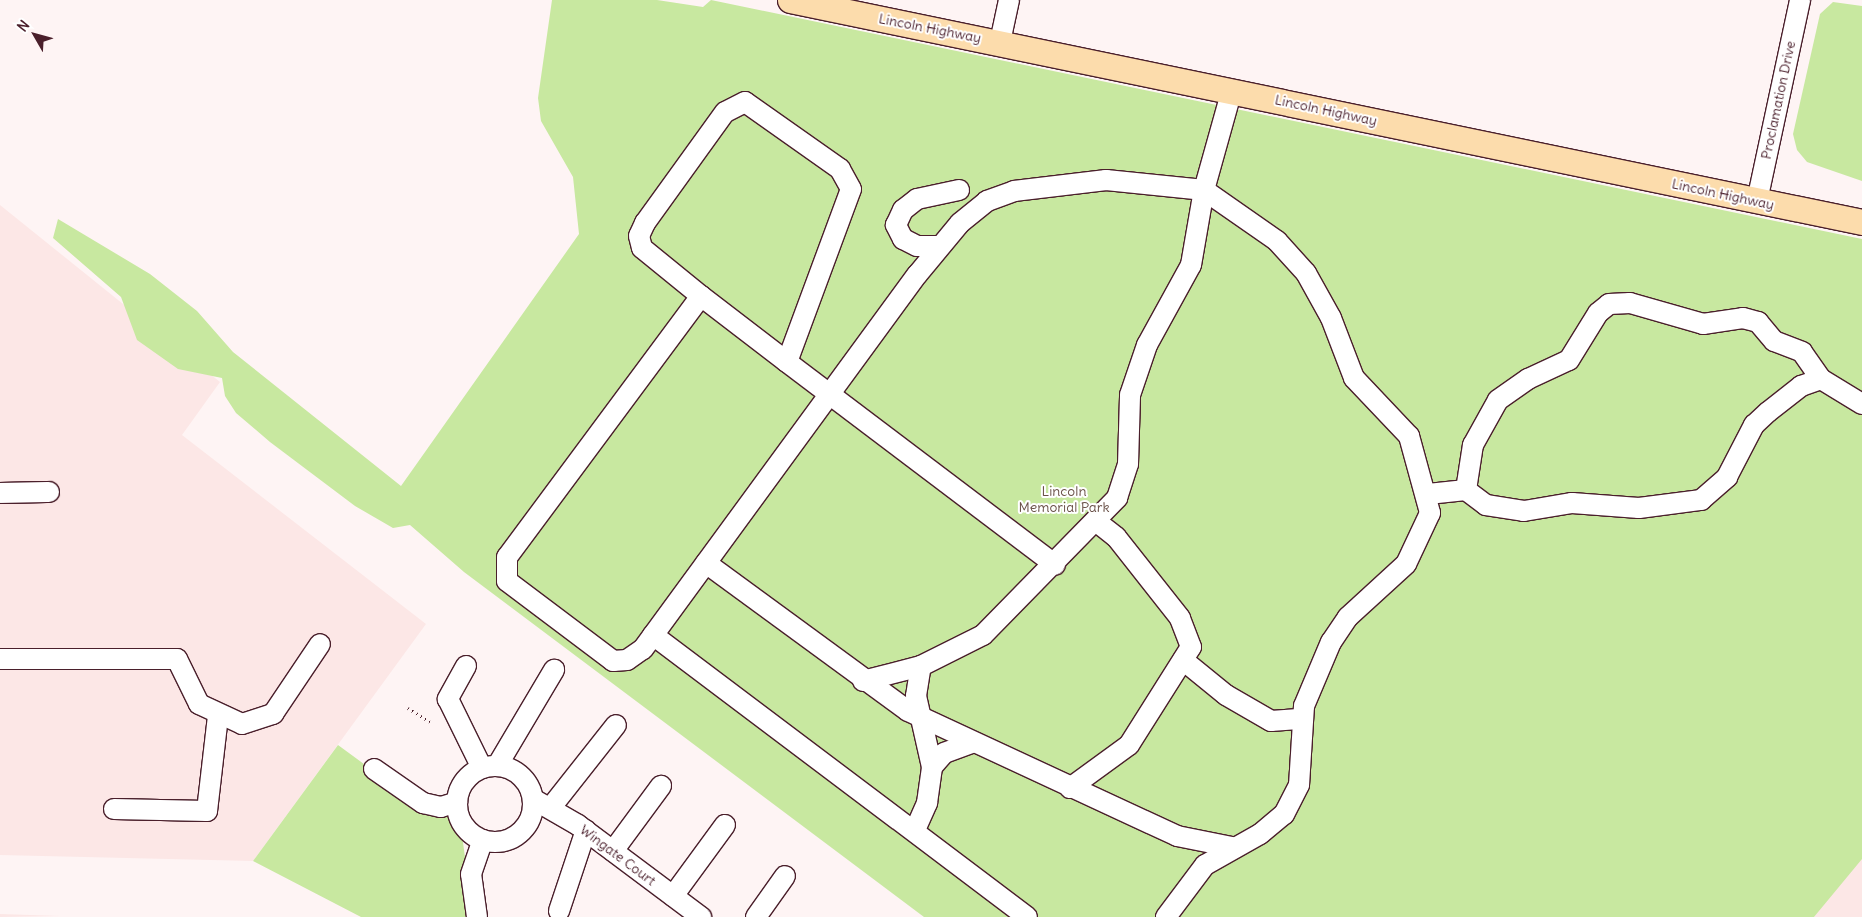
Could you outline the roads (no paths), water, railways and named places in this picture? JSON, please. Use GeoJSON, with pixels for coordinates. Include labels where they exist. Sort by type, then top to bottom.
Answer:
{"type":"FeatureCollection","features":[{"type":"Feature","properties":{"kind":"main road","name":"Lincoln Highway"},"geometry":{"type":"LineString","coordinates":[[790,0],[1232,90],[1862,222]]}},
{"type":"Feature","properties":{"kind":"street"},"geometry":{"type":"LineString","coordinates":[[1000,42],[1010,0]]}},
{"type":"Feature","properties":{"kind":"street","name":"Proclamation Drive"},"geometry":{"type":"LineString","coordinates":[[1757,201],[1800,0]]}},
{"type":"Feature","properties":{"kind":"street"},"geometry":{"type":"LineString","coordinates":[[863,682],[921,666],[989,631],[1097,522],[1123,482],[1132,388],[1147,345],[1191,264],[1204,190],[1232,90]]}},
{"type":"Feature","properties":{"kind":"street"},"geometry":{"type":"LineString","coordinates":[[787,362],[851,189],[840,169],[745,102],[725,112],[641,229],[639,242],[648,255],[787,362],[1055,565]]}},
{"type":"Feature","properties":{"kind":"street"},"geometry":{"type":"LineString","coordinates":[[701,296],[513,547],[504,574],[513,588],[606,658],[620,662],[636,656],[653,635],[940,246],[973,211],[1014,191],[1106,180],[1204,190],[1277,241],[1306,273],[1331,318],[1354,378],[1410,436],[1428,494],[1430,512],[1418,547],[1406,564],[1339,627],[1310,691],[1302,719],[1301,768],[1293,799],[1272,826],[1232,847],[1188,883],[1166,917]]}},
{"type":"Feature","properties":{"kind":"street"},"geometry":{"type":"LineString","coordinates":[[940,246],[917,246],[903,239],[896,225],[903,210],[917,199],[959,190]]}},
{"type":"Feature","properties":{"kind":"street"},"geometry":{"type":"LineString","coordinates":[[1466,490],[1473,446],[1498,400],[1528,379],[1568,360],[1598,312],[1609,304],[1630,303],[1703,324],[1743,318],[1758,322],[1774,341],[1802,352],[1821,379],[1862,404]]}},
{"type":"Feature","properties":{"kind":"street"},"geometry":{"type":"LineString","coordinates":[[1428,494],[1466,490],[1486,505],[1524,511],[1572,502],[1639,508],[1701,500],[1727,477],[1754,425],[1801,386],[1821,379]]}},
{"type":"Feature","properties":{"kind":"street"},"geometry":{"type":"LineString","coordinates":[[0,493],[49,492]]}},
{"type":"Feature","properties":{"kind":"street"},"geometry":{"type":"LineString","coordinates":[[1070,788],[1129,745],[1191,647],[1180,618],[1116,536],[1097,522]]}},
{"type":"Feature","properties":{"kind":"street"},"geometry":{"type":"LineString","coordinates":[[706,563],[863,682],[923,719],[971,743],[1177,836],[1232,847]]}},
{"type":"Feature","properties":{"kind":"street"},"geometry":{"type":"LineString","coordinates":[[653,635],[884,814],[915,830],[1027,917]]}},
{"type":"Feature","properties":{"kind":"street"},"geometry":{"type":"LineString","coordinates":[[0,659],[177,659],[199,704],[218,716],[242,724],[273,714],[320,644]]}},
{"type":"Feature","properties":{"kind":"street"},"geometry":{"type":"LineString","coordinates":[[1183,660],[1226,695],[1271,721],[1302,719]]}},
{"type":"Feature","properties":{"kind":"street"},"geometry":{"type":"LineString","coordinates":[[466,666],[448,699],[489,767],[525,780],[533,799],[523,830],[504,841],[483,840],[466,829],[457,802],[464,781],[489,767],[554,670]]}},
{"type":"Feature","properties":{"kind":"street"},"geometry":{"type":"LineString","coordinates":[[915,830],[927,803],[932,767],[923,719],[916,696],[921,666]]}},
{"type":"Feature","properties":{"kind":"street"},"geometry":{"type":"LineString","coordinates":[[114,809],[208,811],[218,716]]}},
{"type":"Feature","properties":{"kind":"street"},"geometry":{"type":"LineString","coordinates":[[552,806],[616,725]]}},
{"type":"Feature","properties":{"kind":"street"},"geometry":{"type":"LineString","coordinates":[[932,767],[944,753],[971,743]]}},
{"type":"Feature","properties":{"kind":"street"},"geometry":{"type":"LineString","coordinates":[[374,769],[423,803],[441,808],[457,802]]}},
{"type":"Feature","properties":{"kind":"street"},"geometry":{"type":"LineString","coordinates":[[613,851],[661,786]]}},
{"type":"Feature","properties":{"kind":"street","name":"Wingate Court"},"geometry":{"type":"LineString","coordinates":[[533,799],[552,806],[586,830],[683,909]]}},
{"type":"Feature","properties":{"kind":"street"},"geometry":{"type":"LineString","coordinates":[[683,909],[725,825]]}},
{"type":"Feature","properties":{"kind":"street"},"geometry":{"type":"LineString","coordinates":[[559,911],[586,830]]}},
{"type":"Feature","properties":{"kind":"street"},"geometry":{"type":"LineString","coordinates":[[1177,836],[1191,861],[1188,883]]}},
{"type":"Feature","properties":{"kind":"street"},"geometry":{"type":"LineString","coordinates":[[477,917],[471,874],[483,840]]}},
{"type":"Feature","properties":{"kind":"street"},"geometry":{"type":"LineString","coordinates":[[756,917],[785,876]]}},
{"type":"Feature","properties":{"kind":"park label","name":"Lincoln Memorial Park"},"geometry":{"type":"Point","coordinates":[1064,500]}}]}
